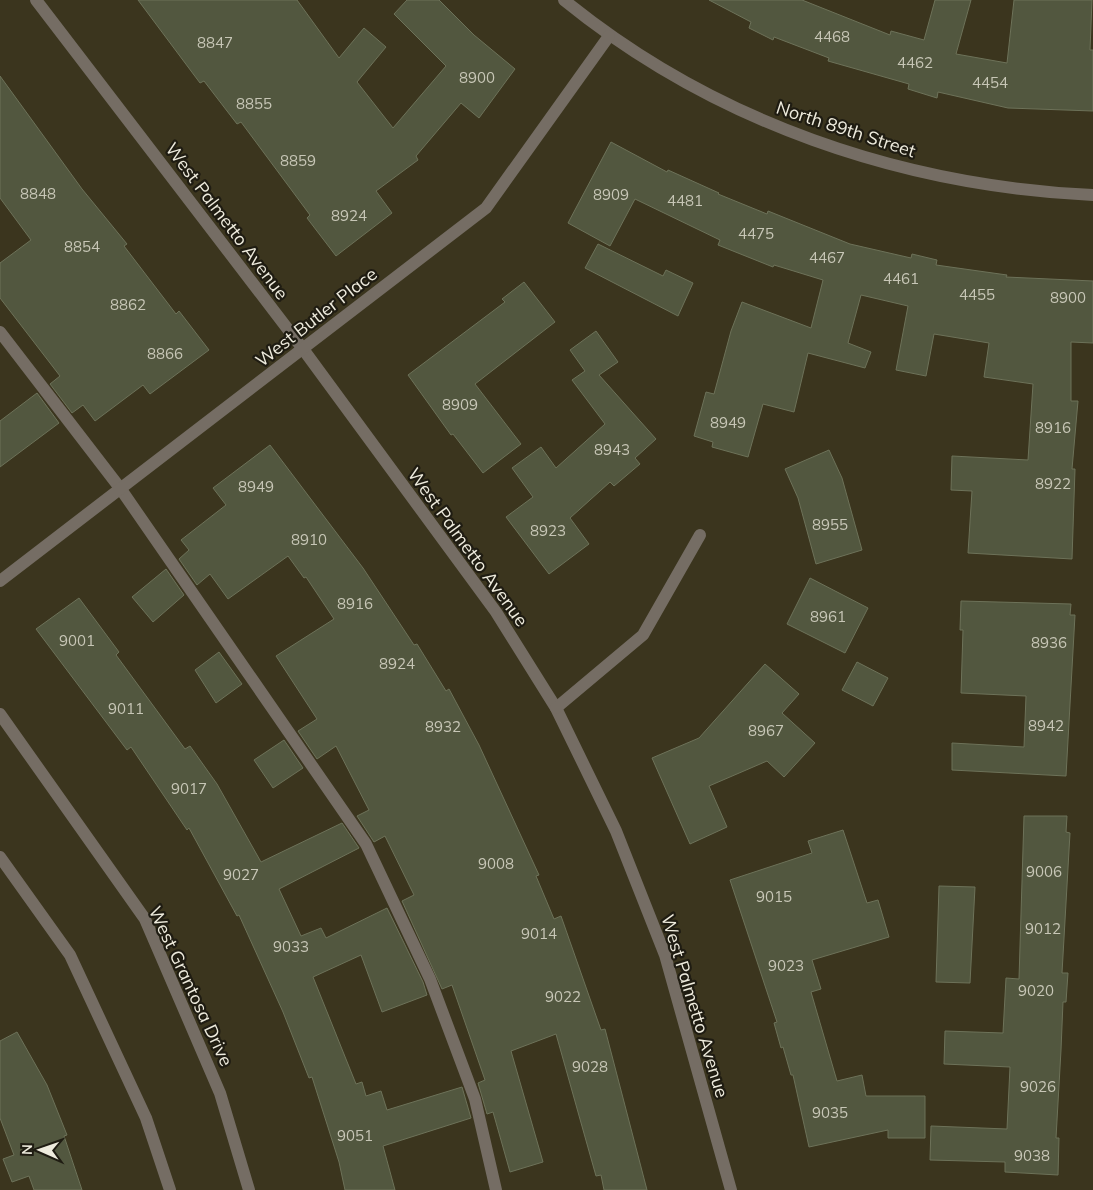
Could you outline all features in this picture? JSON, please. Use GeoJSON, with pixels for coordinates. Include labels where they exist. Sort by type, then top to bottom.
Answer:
{"type":"FeatureCollection","features":[{"type":"Feature","properties":{"kind":"street","name":"West Palmetto Avenue"},"geometry":{"type":"LineString","coordinates":[[36,0],[303,349],[496,612],[556,708],[616,830],[665,955],[731,1190]]}},
{"type":"Feature","properties":{"kind":"street","name":"North 89th Street"},"geometry":{"type":"LineString","coordinates":[[564,0],[609,36],[740,112],[812,140],[881,163],[975,184],[1093,195]]}},
{"type":"Feature","properties":{"kind":"street","name":"West Butler Place"},"geometry":{"type":"LineString","coordinates":[[0,581],[486,208],[609,36]]}},
{"type":"Feature","properties":{"kind":"street"},"geometry":{"type":"LineString","coordinates":[[0,332],[120,488],[366,844],[430,979],[475,1099],[496,1190]]}},
{"type":"Feature","properties":{"kind":"street"},"geometry":{"type":"LineString","coordinates":[[556,708],[643,635],[700,535]]}},
{"type":"Feature","properties":{"kind":"street","name":"West Grantosa Drive"},"geometry":{"type":"LineString","coordinates":[[0,714],[144,920],[220,1093],[249,1190]]}},
{"type":"Feature","properties":{"kind":"street"},"geometry":{"type":"LineString","coordinates":[[0,857],[70,955],[146,1118],[170,1190]]}},
{"type":"Feature","properties":{"kind":"building"},"geometry":{"type":"Polygon","coordinates":[[[138,0],[297,0],[339,58],[364,28],[386,47],[357,82],[393,128],[446,66],[394,14],[407,0],[439,0],[474,35],[515,69],[479,118],[461,103],[416,156],[418,160],[376,191],[392,213],[336,256],[307,218],[310,215],[241,122],[237,124],[204,81],[200,83],[138,0]]]}},
{"type":"Feature","properties":{"kind":"building"},"geometry":{"type":"Polygon","coordinates":[[[709,0],[802,0],[890,35],[891,31],[924,40],[935,0],[971,0],[956,54],[1007,63],[1014,0],[1092,0],[1090,50],[1093,50],[1093,111],[1008,108],[938,92],[937,98],[908,89],[909,84],[828,61],[829,58],[774,37],[773,40],[749,28],[751,22],[709,0]]]}},
{"type":"Feature","properties":{"kind":"building"},"geometry":{"type":"Polygon","coordinates":[[[0,76],[82,189],[127,244],[124,246],[176,314],[179,311],[209,350],[150,394],[143,385],[95,421],[83,405],[72,413],[50,384],[60,376],[0,298],[0,263],[31,240],[0,198],[0,76]]]}},
{"type":"Feature","properties":{"kind":"building"},"geometry":{"type":"Polygon","coordinates":[[[611,142],[667,172],[668,170],[718,194],[767,214],[768,211],[850,244],[911,258],[912,254],[937,260],[936,265],[1007,275],[1006,277],[1093,281],[1093,343],[1071,342],[1071,401],[1078,401],[1072,469],[1075,469],[1072,559],[968,553],[972,491],[951,490],[952,456],[1028,460],[1033,384],[984,377],[989,343],[934,334],[926,376],[896,370],[908,306],[861,295],[848,343],[871,352],[865,368],[808,353],[794,412],[763,404],[748,457],[712,447],[713,442],[694,436],[706,392],[714,394],[731,331],[742,302],[811,328],[823,280],[774,265],[773,267],[718,245],[720,240],[635,199],[610,246],[568,223],[611,142]]]}},
{"type":"Feature","properties":{"kind":"building"},"geometry":{"type":"Polygon","coordinates":[[[598,244],[663,276],[666,270],[693,283],[678,316],[585,268],[598,244]]]}},
{"type":"Feature","properties":{"kind":"building"},"geometry":{"type":"Polygon","coordinates":[[[524,282],[555,322],[475,384],[521,444],[483,473],[453,434],[451,435],[408,375],[505,302],[502,299],[524,282]]]}},
{"type":"Feature","properties":{"kind":"building"},"geometry":{"type":"Polygon","coordinates":[[[596,331],[618,362],[599,375],[656,439],[635,458],[640,464],[614,486],[610,482],[570,518],[589,544],[549,574],[506,517],[533,497],[512,468],[541,447],[556,468],[605,424],[572,380],[585,371],[570,350],[596,331]]]}},
{"type":"Feature","properties":{"kind":"building"},"geometry":{"type":"Polygon","coordinates":[[[37,393],[59,423],[0,467],[0,421],[37,393]]]}},
{"type":"Feature","properties":{"kind":"building"},"geometry":{"type":"Polygon","coordinates":[[[270,445],[363,568],[414,645],[417,644],[446,691],[449,689],[479,745],[539,875],[536,876],[554,919],[561,916],[601,1030],[605,1029],[647,1190],[604,1190],[601,1175],[596,1176],[556,1034],[511,1051],[543,1162],[510,1172],[493,1112],[487,1114],[478,1083],[485,1080],[452,985],[442,989],[402,901],[414,895],[385,836],[374,842],[357,816],[369,810],[336,746],[317,759],[298,731],[317,719],[276,656],[334,619],[306,577],[304,578],[288,556],[228,599],[210,574],[197,585],[179,559],[189,550],[181,540],[226,505],[213,488],[270,445]]]}},
{"type":"Feature","properties":{"kind":"building"},"geometry":{"type":"Polygon","coordinates":[[[829,450],[842,478],[862,550],[816,564],[798,498],[785,469],[829,450]]]}},
{"type":"Feature","properties":{"kind":"building"},"geometry":{"type":"Polygon","coordinates":[[[166,569],[184,595],[153,622],[132,597],[166,569]]]}},
{"type":"Feature","properties":{"kind":"building"},"geometry":{"type":"Polygon","coordinates":[[[810,578],[868,608],[845,653],[787,624],[810,578]]]}},
{"type":"Feature","properties":{"kind":"building"},"geometry":{"type":"Polygon","coordinates":[[[79,598],[119,652],[116,655],[185,749],[190,746],[217,784],[261,862],[342,823],[359,848],[279,889],[301,936],[321,928],[326,938],[387,908],[423,982],[427,995],[382,1012],[361,955],[313,977],[356,1084],[362,1082],[366,1096],[381,1091],[387,1110],[462,1087],[471,1118],[383,1146],[395,1190],[345,1190],[339,1162],[312,1077],[309,1078],[283,1012],[239,915],[237,916],[189,828],[187,830],[131,747],[127,750],[36,629],[79,598]]]}},
{"type":"Feature","properties":{"kind":"building"},"geometry":{"type":"Polygon","coordinates":[[[961,601],[1071,604],[1070,615],[1075,615],[1066,776],[952,770],[952,743],[1024,747],[1026,696],[961,693],[963,630],[960,630],[961,601]]]}},
{"type":"Feature","properties":{"kind":"building"},"geometry":{"type":"Polygon","coordinates":[[[219,652],[242,684],[216,703],[195,670],[219,652]]]}},
{"type":"Feature","properties":{"kind":"building"},"geometry":{"type":"Polygon","coordinates":[[[857,662],[888,678],[873,706],[842,690],[857,662]]]}},
{"type":"Feature","properties":{"kind":"building"},"geometry":{"type":"Polygon","coordinates":[[[765,664],[799,694],[782,713],[815,743],[784,777],[767,761],[709,786],[727,827],[690,844],[652,758],[699,738],[765,664]]]}},
{"type":"Feature","properties":{"kind":"building"},"geometry":{"type":"Polygon","coordinates":[[[284,740],[303,768],[273,788],[254,760],[284,740]]]}},
{"type":"Feature","properties":{"kind":"building"},"geometry":{"type":"Polygon","coordinates":[[[1024,816],[1067,816],[1066,832],[1070,833],[1062,973],[1068,973],[1066,1002],[1063,1002],[1056,1138],[1059,1138],[1058,1175],[1005,1172],[1005,1162],[930,1160],[931,1126],[1007,1129],[1010,1067],[944,1064],[945,1031],[1003,1033],[1006,978],[1019,979],[1024,816]]]}},
{"type":"Feature","properties":{"kind":"building"},"geometry":{"type":"Polygon","coordinates":[[[843,830],[867,903],[878,900],[889,937],[812,960],[821,989],[811,992],[837,1081],[862,1075],[866,1096],[925,1096],[925,1138],[888,1138],[888,1130],[809,1147],[793,1075],[791,1075],[783,1047],[781,1048],[774,1023],[777,1022],[730,880],[812,853],[808,841],[843,830]]]}},
{"type":"Feature","properties":{"kind":"building"},"geometry":{"type":"Polygon","coordinates":[[[939,886],[975,887],[970,983],[936,982],[939,886]]]}},
{"type":"Feature","properties":{"kind":"building"},"geometry":{"type":"Polygon","coordinates":[[[17,1032],[47,1085],[67,1135],[64,1136],[82,1190],[34,1190],[29,1176],[12,1182],[3,1159],[14,1155],[0,1118],[0,1041],[17,1032]]]}}]}
